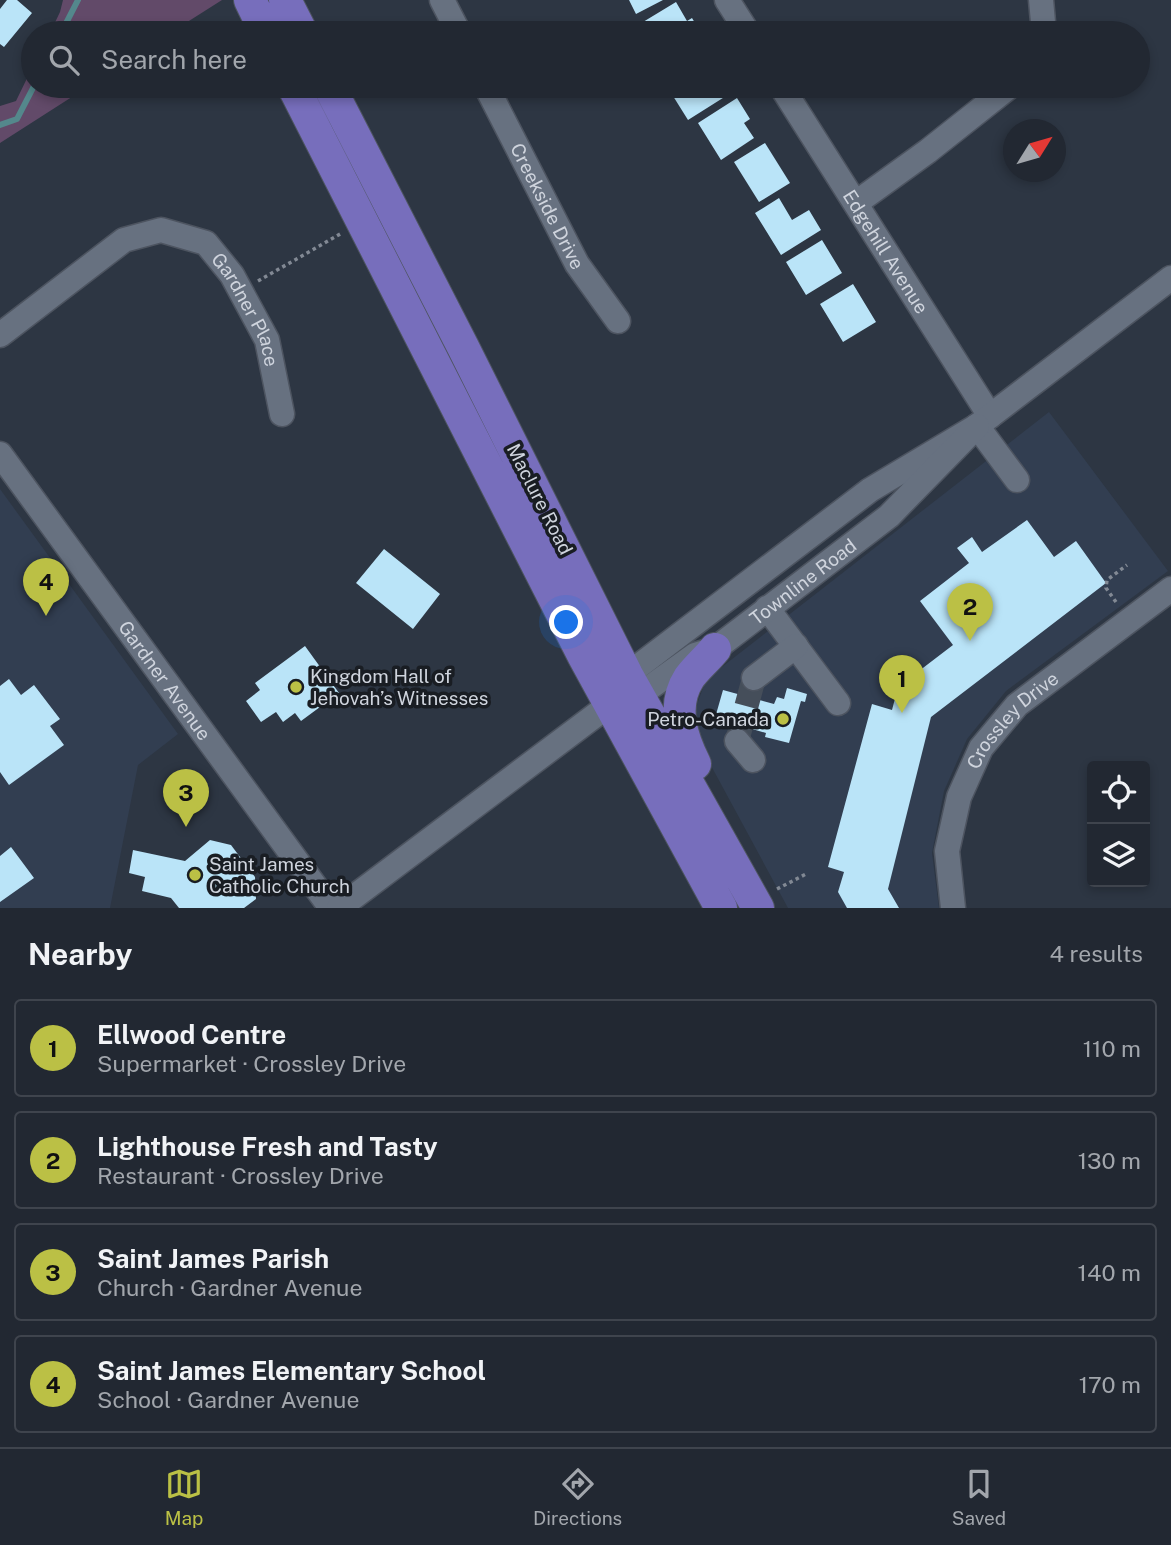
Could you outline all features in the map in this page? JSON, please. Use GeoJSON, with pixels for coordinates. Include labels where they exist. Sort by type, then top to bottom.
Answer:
{"type":"FeatureCollection","features":[{"type":"Feature","properties":{"kind":"main road"},"geometry":{"type":"LineString","coordinates":[[250,0],[261,21]]}},
{"type":"Feature","properties":{"kind":"main road"},"geometry":{"type":"LineString","coordinates":[[285,0],[296,21]]}},
{"type":"Feature","properties":{"kind":"main road","name":"Maclure Road"},"geometry":{"type":"LineString","coordinates":[[299,98],[362,222],[625,692],[708,819],[768,898]]}},
{"type":"Feature","properties":{"kind":"main road","name":"Maclure Road"},"geometry":{"type":"LineString","coordinates":[[335,98],[488,397],[625,692],[721,908]]}},
{"type":"Feature","properties":{"kind":"main road"},"geometry":{"type":"LineString","coordinates":[[708,819],[709,792],[683,739],[680,710],[688,680],[715,649]]}},
{"type":"Feature","properties":{"kind":"street"},"geometry":{"type":"LineString","coordinates":[[442,0],[453,21]]}},
{"type":"Feature","properties":{"kind":"street"},"geometry":{"type":"LineString","coordinates":[[727,0],[740,21]]}},
{"type":"Feature","properties":{"kind":"street"},"geometry":{"type":"LineString","coordinates":[[1041,0],[1043,21]]}},
{"type":"Feature","properties":{"kind":"street","name":"Creekside Drive"},"geometry":{"type":"LineString","coordinates":[[492,98],[577,264],[618,321]]}},
{"type":"Feature","properties":{"kind":"street","name":"Edgehill Avenue"},"geometry":{"type":"LineString","coordinates":[[789,98],[856,203],[1017,480]]}},
{"type":"Feature","properties":{"kind":"street"},"geometry":{"type":"LineString","coordinates":[[856,203],[995,98]]}},
{"type":"Feature","properties":{"kind":"street","name":"Gardner Place"},"geometry":{"type":"LineString","coordinates":[[0,335],[124,240],[161,230],[206,243],[232,275],[267,340],[282,414]]}},
{"type":"Feature","properties":{"kind":"street","name":"Townline Road"},"geometry":{"type":"LineString","coordinates":[[339,908],[625,692],[870,490],[983,421],[1171,278]]}},
{"type":"Feature","properties":{"kind":"street","name":"Townline Road"},"geometry":{"type":"LineString","coordinates":[[625,692],[695,655],[715,649],[889,516],[983,421]]}},
{"type":"Feature","properties":{"kind":"street","name":"Gardner Avenue"},"geometry":{"type":"LineString","coordinates":[[0,453],[331,908]]}},
{"type":"Feature","properties":{"kind":"street","name":"Crossley Drive"},"geometry":{"type":"LineString","coordinates":[[953,908],[947,850],[959,797],[981,748],[1017,705],[1171,589]]}},
{"type":"Feature","properties":{"kind":"street"},"geometry":{"type":"LineString","coordinates":[[767,608],[838,703]]}},
{"type":"Feature","properties":{"kind":"street"},"geometry":{"type":"LineString","coordinates":[[754,678],[796,646]]}},
{"type":"Feature","properties":{"kind":"path"},"geometry":{"type":"LineString","coordinates":[[241,290],[362,222]]}},
{"type":"Feature","properties":{"kind":"path"},"geometry":{"type":"LineString","coordinates":[[1112,596],[1106,588],[1107,580],[1127,565]]}},
{"type":"Feature","properties":{"kind":"path"},"geometry":{"type":"LineString","coordinates":[[768,898],[808,873]]}},
{"type":"Feature","properties":{"kind":"shaded area"},"geometry":{"type":"Polygon","coordinates":[[[63,0],[222,0],[189,21],[56,21],[63,0]]]}},
{"type":"Feature","properties":{"kind":"shaded area"},"geometry":{"type":"Polygon","coordinates":[[[21,91],[21,98],[70,98],[0,143],[0,106],[16,101],[21,91]]]}},
{"type":"Feature","properties":{"kind":"shaded area"},"geometry":{"type":"Polygon","coordinates":[[[1049,412],[1168,571],[1006,691],[967,739],[944,791],[932,853],[939,908],[788,908],[695,736],[692,718],[704,685],[718,670],[1049,412]]]}},
{"type":"Feature","properties":{"kind":"shaded area"},"geometry":{"type":"Polygon","coordinates":[[[0,489],[178,734],[138,765],[110,908],[0,908],[0,489]]]}},
{"type":"Feature","properties":{"kind":"building"},"geometry":{"type":"Polygon","coordinates":[[[7,0],[17,0],[32,13],[25,21],[21,21],[21,26],[4,47],[0,44],[0,9],[7,0]]]}},
{"type":"Feature","properties":{"kind":"building"},"geometry":{"type":"Polygon","coordinates":[[[629,0],[663,0],[636,14],[629,0]]]}},
{"type":"Feature","properties":{"kind":"building"},"geometry":{"type":"Polygon","coordinates":[[[676,2],[687,21],[645,21],[676,2]]]}},
{"type":"Feature","properties":{"kind":"building"},"geometry":{"type":"Polygon","coordinates":[[[674,98],[723,98],[688,120],[674,98]]]}},
{"type":"Feature","properties":{"kind":"building"},"geometry":{"type":"Polygon","coordinates":[[[737,98],[750,119],[744,123],[754,138],[721,160],[698,123],[737,98]]]}},
{"type":"Feature","properties":{"kind":"building"},"geometry":{"type":"Polygon","coordinates":[[[765,143],[790,183],[759,202],[734,162],[765,143]]]}},
{"type":"Feature","properties":{"kind":"building"},"geometry":{"type":"Polygon","coordinates":[[[779,198],[792,220],[809,210],[821,230],[781,255],[755,213],[779,198]]]}},
{"type":"Feature","properties":{"kind":"building"},"geometry":{"type":"Polygon","coordinates":[[[822,240],[842,273],[806,295],[786,262],[822,240]]]}},
{"type":"Feature","properties":{"kind":"building"},"geometry":{"type":"Polygon","coordinates":[[[853,284],[876,322],[843,342],[820,304],[853,284]]]}},
{"type":"Feature","properties":{"kind":"building"},"geometry":{"type":"Polygon","coordinates":[[[1027,520],[1054,557],[1076,541],[1106,583],[931,717],[888,889],[899,908],[847,908],[838,892],[844,872],[828,867],[872,704],[892,710],[898,687],[953,645],[920,601],[969,563],[957,548],[972,537],[982,552],[1027,520]]]}},
{"type":"Feature","properties":{"kind":"building"},"geometry":{"type":"Polygon","coordinates":[[[384,549],[440,594],[413,629],[356,583],[384,549]]]}},
{"type":"Feature","properties":{"kind":"building","name":"Kingdom Hall of Jehovah’s Witnesses"},"geometry":{"type":"Polygon","coordinates":[[[305,646],[339,693],[301,721],[295,713],[283,722],[276,712],[261,722],[246,701],[260,690],[255,683],[305,646]]]}},
{"type":"Feature","properties":{"kind":"building"},"geometry":{"type":"Polygon","coordinates":[[[9,679],[21,695],[34,685],[60,719],[50,726],[64,745],[9,785],[0,772],[0,686],[9,679]]]}},
{"type":"Feature","properties":{"kind":"building"},"geometry":{"type":"Polygon","coordinates":[[[787,688],[807,694],[805,702],[801,701],[789,743],[765,737],[766,733],[715,718],[723,690],[774,704],[777,697],[784,699],[787,688]]]}},
{"type":"Feature","properties":{"kind":"building","name":"Saint James Catholic Church"},"geometry":{"type":"Polygon","coordinates":[[[210,840],[231,845],[255,877],[256,899],[244,908],[179,908],[171,898],[142,891],[145,877],[129,873],[133,850],[185,861],[210,840]]]}},
{"type":"Feature","properties":{"kind":"building"},"geometry":{"type":"Polygon","coordinates":[[[11,847],[34,878],[0,902],[0,856],[11,847]]]}},
{"type":"Feature","properties":{"kind":"waterway"},"geometry":{"type":"LineString","coordinates":[[67,21],[78,0]]}},
{"type":"Feature","properties":{"kind":"waterway"},"geometry":{"type":"LineString","coordinates":[[0,125],[17,119],[28,98]]}},
{"type":"Feature","properties":{"kind":"tunnel"},"geometry":{"type":"LineString","coordinates":[[737,741],[754,678]]}},
{"type":"Feature","properties":{"kind":"place","name":"Saint James Elementary School"},"geometry":{"type":"Point","coordinates":[46,616]}},
{"type":"Feature","properties":{"kind":"place","name":"Lighthouse Fresh and Tasty"},"geometry":{"type":"Point","coordinates":[970,641]}},
{"type":"Feature","properties":{"kind":"place","name":"Kingdom Hall of Jehovah’s Witnesses"},"geometry":{"type":"Point","coordinates":[296,687]}},
{"type":"Feature","properties":{"kind":"place","name":"Ellwood Centre"},"geometry":{"type":"Point","coordinates":[902,713]}},
{"type":"Feature","properties":{"kind":"place","name":"Petro-Canada"},"geometry":{"type":"Point","coordinates":[783,719]}},
{"type":"Feature","properties":{"kind":"place","name":"Saint James Parish"},"geometry":{"type":"Point","coordinates":[186,827]}},
{"type":"Feature","properties":{"kind":"place","name":"Saint James Catholic Church"},"geometry":{"type":"Point","coordinates":[195,875]}}]}
